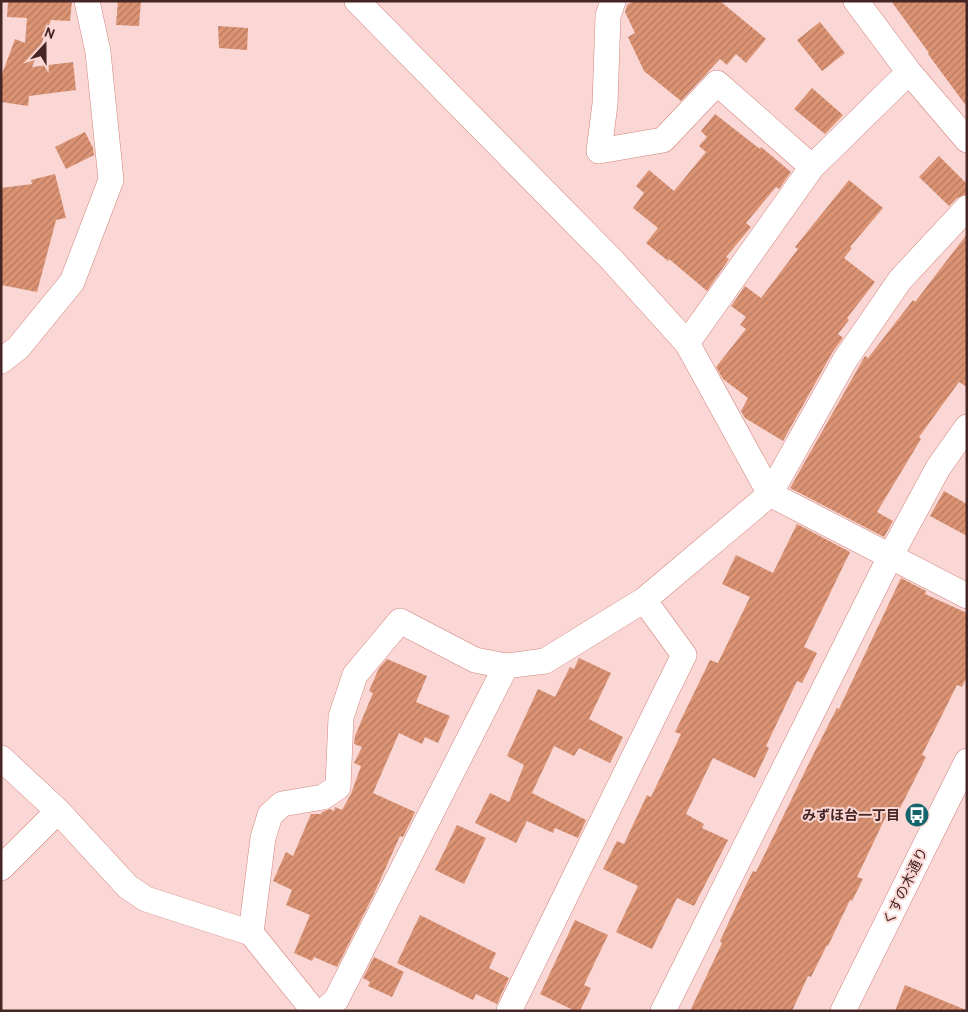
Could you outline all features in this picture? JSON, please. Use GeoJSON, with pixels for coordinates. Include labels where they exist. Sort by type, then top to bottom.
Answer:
{"type":"FeatureCollection","features":[{"type":"Feature","properties":{"kind":"street"},"geometry":{"type":"LineString","coordinates":[[1,361],[18,348],[72,282],[111,180],[98,52],[87,1]]}},
{"type":"Feature","properties":{"kind":"street"},"geometry":{"type":"LineString","coordinates":[[357,1],[612,260],[687,343],[770,494],[967,596]]}},
{"type":"Feature","properties":{"kind":"street"},"geometry":{"type":"LineString","coordinates":[[613,1],[608,16],[605,104],[599,151],[663,140],[717,83],[812,167]]}},
{"type":"Feature","properties":{"kind":"street"},"geometry":{"type":"LineString","coordinates":[[856,1],[909,72],[967,140]]}},
{"type":"Feature","properties":{"kind":"street"},"geometry":{"type":"LineString","coordinates":[[687,343],[812,167],[909,72]]}},
{"type":"Feature","properties":{"kind":"street"},"geometry":{"type":"LineString","coordinates":[[250,933],[263,838],[270,815],[282,804],[323,798],[338,787],[341,717],[355,675],[400,621],[475,660],[506,666],[545,661],[644,600],[770,494],[845,360],[900,280],[967,208]]}},
{"type":"Feature","properties":{"kind":"street"},"geometry":{"type":"LineString","coordinates":[[663,1011],[890,557],[938,468],[967,427]]}},
{"type":"Feature","properties":{"kind":"street"},"geometry":{"type":"LineString","coordinates":[[509,1011],[684,654],[644,600]]}},
{"type":"Feature","properties":{"kind":"street"},"geometry":{"type":"LineString","coordinates":[[324,1011],[336,1000],[506,666]]}},
{"type":"Feature","properties":{"kind":"street"},"geometry":{"type":"LineString","coordinates":[[1,758],[58,811],[128,887],[146,899],[250,933],[314,1011]]}},
{"type":"Feature","properties":{"kind":"street","name":"くすの木通り"},"geometry":{"type":"LineString","coordinates":[[843,1011],[967,761]]}},
{"type":"Feature","properties":{"kind":"street"},"geometry":{"type":"LineString","coordinates":[[1,868],[58,811]]}},
{"type":"Feature","properties":{"kind":"building"},"geometry":{"type":"Polygon","coordinates":[[[8,1],[72,1],[70,21],[51,20],[32,67],[73,62],[76,90],[29,96],[28,106],[1,102],[1,77],[15,39],[25,43],[27,18],[7,17],[8,1]]]}},
{"type":"Feature","properties":{"kind":"building"},"geometry":{"type":"Polygon","coordinates":[[[118,1],[141,1],[139,26],[116,25],[118,1]]]}},
{"type":"Feature","properties":{"kind":"building"},"geometry":{"type":"Polygon","coordinates":[[[634,1],[720,1],[766,39],[746,63],[736,54],[727,65],[720,59],[681,101],[644,71],[628,37],[635,33],[625,12],[627,5],[634,1]]]}},
{"type":"Feature","properties":{"kind":"building"},"geometry":{"type":"Polygon","coordinates":[[[891,1],[967,1],[967,107],[928,54],[891,1]]]}},
{"type":"Feature","properties":{"kind":"building"},"geometry":{"type":"Polygon","coordinates":[[[820,22],[845,53],[822,71],[797,40],[820,22]]]}},
{"type":"Feature","properties":{"kind":"building"},"geometry":{"type":"Polygon","coordinates":[[[218,26],[248,28],[247,50],[219,48],[218,26]]]}},
{"type":"Feature","properties":{"kind":"building"},"geometry":{"type":"Polygon","coordinates":[[[812,88],[843,115],[825,134],[794,109],[812,88]]]}},
{"type":"Feature","properties":{"kind":"building"},"geometry":{"type":"Polygon","coordinates":[[[715,114],[760,149],[761,147],[791,172],[779,189],[776,187],[746,223],[751,227],[726,257],[729,259],[707,291],[669,259],[668,261],[646,243],[658,228],[633,208],[644,193],[636,186],[649,170],[674,191],[706,152],[699,146],[707,137],[701,131],[715,114]]]}},
{"type":"Feature","properties":{"kind":"building"},"geometry":{"type":"Polygon","coordinates":[[[85,132],[93,148],[94,155],[66,169],[55,147],[85,132]]]}},
{"type":"Feature","properties":{"kind":"building"},"geometry":{"type":"Polygon","coordinates":[[[939,156],[967,184],[967,194],[957,198],[949,206],[919,177],[939,156]]]}},
{"type":"Feature","properties":{"kind":"building"},"geometry":{"type":"Polygon","coordinates":[[[55,174],[66,218],[56,220],[37,292],[1,285],[1,188],[32,184],[31,180],[55,174]]]}},
{"type":"Feature","properties":{"kind":"building"},"geometry":{"type":"Polygon","coordinates":[[[849,180],[883,208],[850,247],[852,248],[844,258],[875,282],[847,318],[849,320],[838,334],[843,338],[832,353],[783,441],[745,418],[741,411],[748,398],[723,379],[716,367],[746,329],[740,325],[746,317],[731,306],[745,286],[761,298],[798,249],[795,247],[849,180]]]}},
{"type":"Feature","properties":{"kind":"building"},"geometry":{"type":"Polygon","coordinates":[[[967,234],[967,387],[959,382],[919,437],[921,439],[877,512],[893,521],[884,537],[790,488],[865,356],[868,358],[913,300],[915,302],[967,234]]]}},
{"type":"Feature","properties":{"kind":"building"},"geometry":{"type":"Polygon","coordinates":[[[944,491],[967,504],[967,536],[930,516],[944,491]]]}},
{"type":"Feature","properties":{"kind":"building"},"geometry":{"type":"Polygon","coordinates":[[[797,524],[850,552],[804,647],[817,653],[802,683],[797,681],[766,746],[769,748],[755,778],[713,758],[686,814],[704,824],[702,828],[728,840],[694,906],[677,898],[652,949],[616,932],[638,886],[603,869],[617,841],[624,844],[647,795],[651,797],[681,734],[675,732],[710,660],[718,663],[750,597],[722,584],[736,555],[773,573],[797,524]]]}},
{"type":"Feature","properties":{"kind":"building"},"geometry":{"type":"Polygon","coordinates":[[[901,578],[926,591],[925,594],[967,613],[967,676],[962,687],[957,685],[922,755],[926,757],[896,816],[888,812],[857,877],[863,879],[852,901],[850,900],[811,977],[808,976],[792,1011],[690,1011],[722,943],[720,941],[745,887],[753,871],[756,872],[813,755],[837,708],[839,709],[901,578]]]}},
{"type":"Feature","properties":{"kind":"building"},"geometry":{"type":"Polygon","coordinates":[[[579,658],[611,673],[589,719],[623,737],[610,763],[579,748],[574,756],[554,746],[532,793],[586,820],[578,838],[555,828],[553,833],[527,821],[516,843],[475,823],[490,793],[509,802],[524,765],[507,756],[538,689],[555,697],[570,667],[574,669],[579,658]]]}},
{"type":"Feature","properties":{"kind":"building"},"geometry":{"type":"Polygon","coordinates":[[[387,659],[427,676],[416,702],[450,716],[438,743],[425,737],[422,744],[399,733],[373,793],[415,812],[403,837],[400,836],[373,896],[337,967],[314,957],[312,961],[294,953],[310,915],[286,905],[292,890],[273,881],[286,852],[293,856],[311,814],[321,814],[330,809],[334,811],[335,807],[342,810],[351,794],[361,766],[354,763],[362,747],[354,744],[355,736],[373,693],[369,691],[379,668],[387,659]]]}},
{"type":"Feature","properties":{"kind":"building"},"geometry":{"type":"Polygon","coordinates":[[[457,825],[486,838],[464,884],[435,870],[457,825]]]}},
{"type":"Feature","properties":{"kind":"building"},"geometry":{"type":"Polygon","coordinates":[[[420,915],[496,953],[489,968],[509,978],[497,1004],[476,994],[473,1000],[397,963],[420,915]]]}},
{"type":"Feature","properties":{"kind":"building"},"geometry":{"type":"Polygon","coordinates":[[[575,920],[608,935],[584,985],[591,988],[580,1011],[575,1011],[540,994],[575,920]]]}},
{"type":"Feature","properties":{"kind":"building"},"geometry":{"type":"Polygon","coordinates":[[[374,957],[404,972],[392,997],[368,986],[370,982],[363,978],[374,957]]]}},
{"type":"Feature","properties":{"kind":"building"},"geometry":{"type":"Polygon","coordinates":[[[905,985],[966,1010],[966,1011],[895,1011],[905,985]]]}},
{"type":"Feature","properties":{"kind":"place","name":"みずほ台一丁目"},"geometry":{"type":"Point","coordinates":[917,815]}}]}
